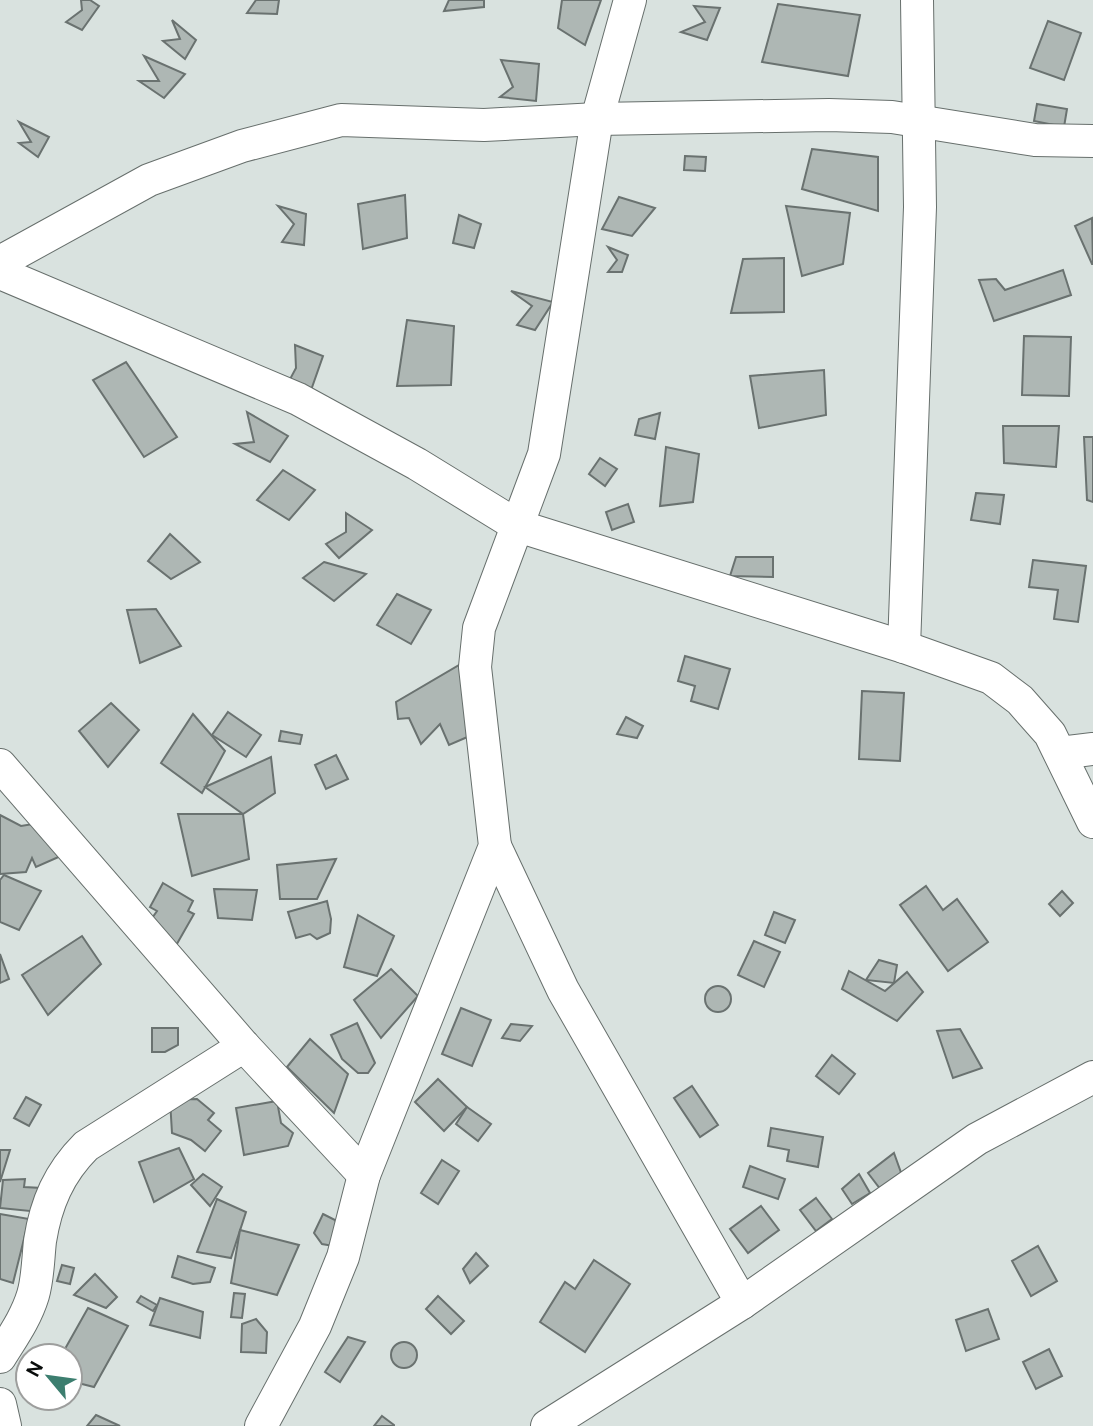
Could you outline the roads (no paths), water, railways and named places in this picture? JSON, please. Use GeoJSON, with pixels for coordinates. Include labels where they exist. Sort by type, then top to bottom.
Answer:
{"type":"FeatureCollection","features":[{"type":"Feature","properties":{"kind":"street"},"geometry":{"type":"LineString","coordinates":[[630,0],[597,119],[544,454],[480,628],[475,667],[495,846],[564,990],[742,1303]]}},
{"type":"Feature","properties":{"kind":"street"},"geometry":{"type":"LineString","coordinates":[[904,647],[920,207],[918,0]]}},
{"type":"Feature","properties":{"kind":"street"},"geometry":{"type":"LineString","coordinates":[[0,262],[149,180],[242,146],[341,120],[484,125],[597,119],[892,117],[1035,140],[1093,141]]}},
{"type":"Feature","properties":{"kind":"street"},"geometry":{"type":"LineString","coordinates":[[0,273],[298,399],[416,464],[518,526],[904,647],[991,678],[1020,699],[1050,734],[1093,822]]}},
{"type":"Feature","properties":{"kind":"street"},"geometry":{"type":"LineString","coordinates":[[1060,753],[1093,749]]}},
{"type":"Feature","properties":{"kind":"street"},"geometry":{"type":"LineString","coordinates":[[0,765],[244,1046],[364,1175]]}},
{"type":"Feature","properties":{"kind":"street"},"geometry":{"type":"LineString","coordinates":[[261,1426],[324,1303],[343,1257],[364,1175],[495,846]]}},
{"type":"Feature","properties":{"kind":"street"},"geometry":{"type":"LineString","coordinates":[[0,1357],[26,1317],[34,1292],[41,1238],[56,1182],[68,1165],[86,1146],[244,1046]]}},
{"type":"Feature","properties":{"kind":"street"},"geometry":{"type":"LineString","coordinates":[[547,1426],[742,1303],[976,1139],[1093,1077]]}},
{"type":"Feature","properties":{"kind":"street"},"geometry":{"type":"LineString","coordinates":[[0,1404],[5,1426]]}}]}
